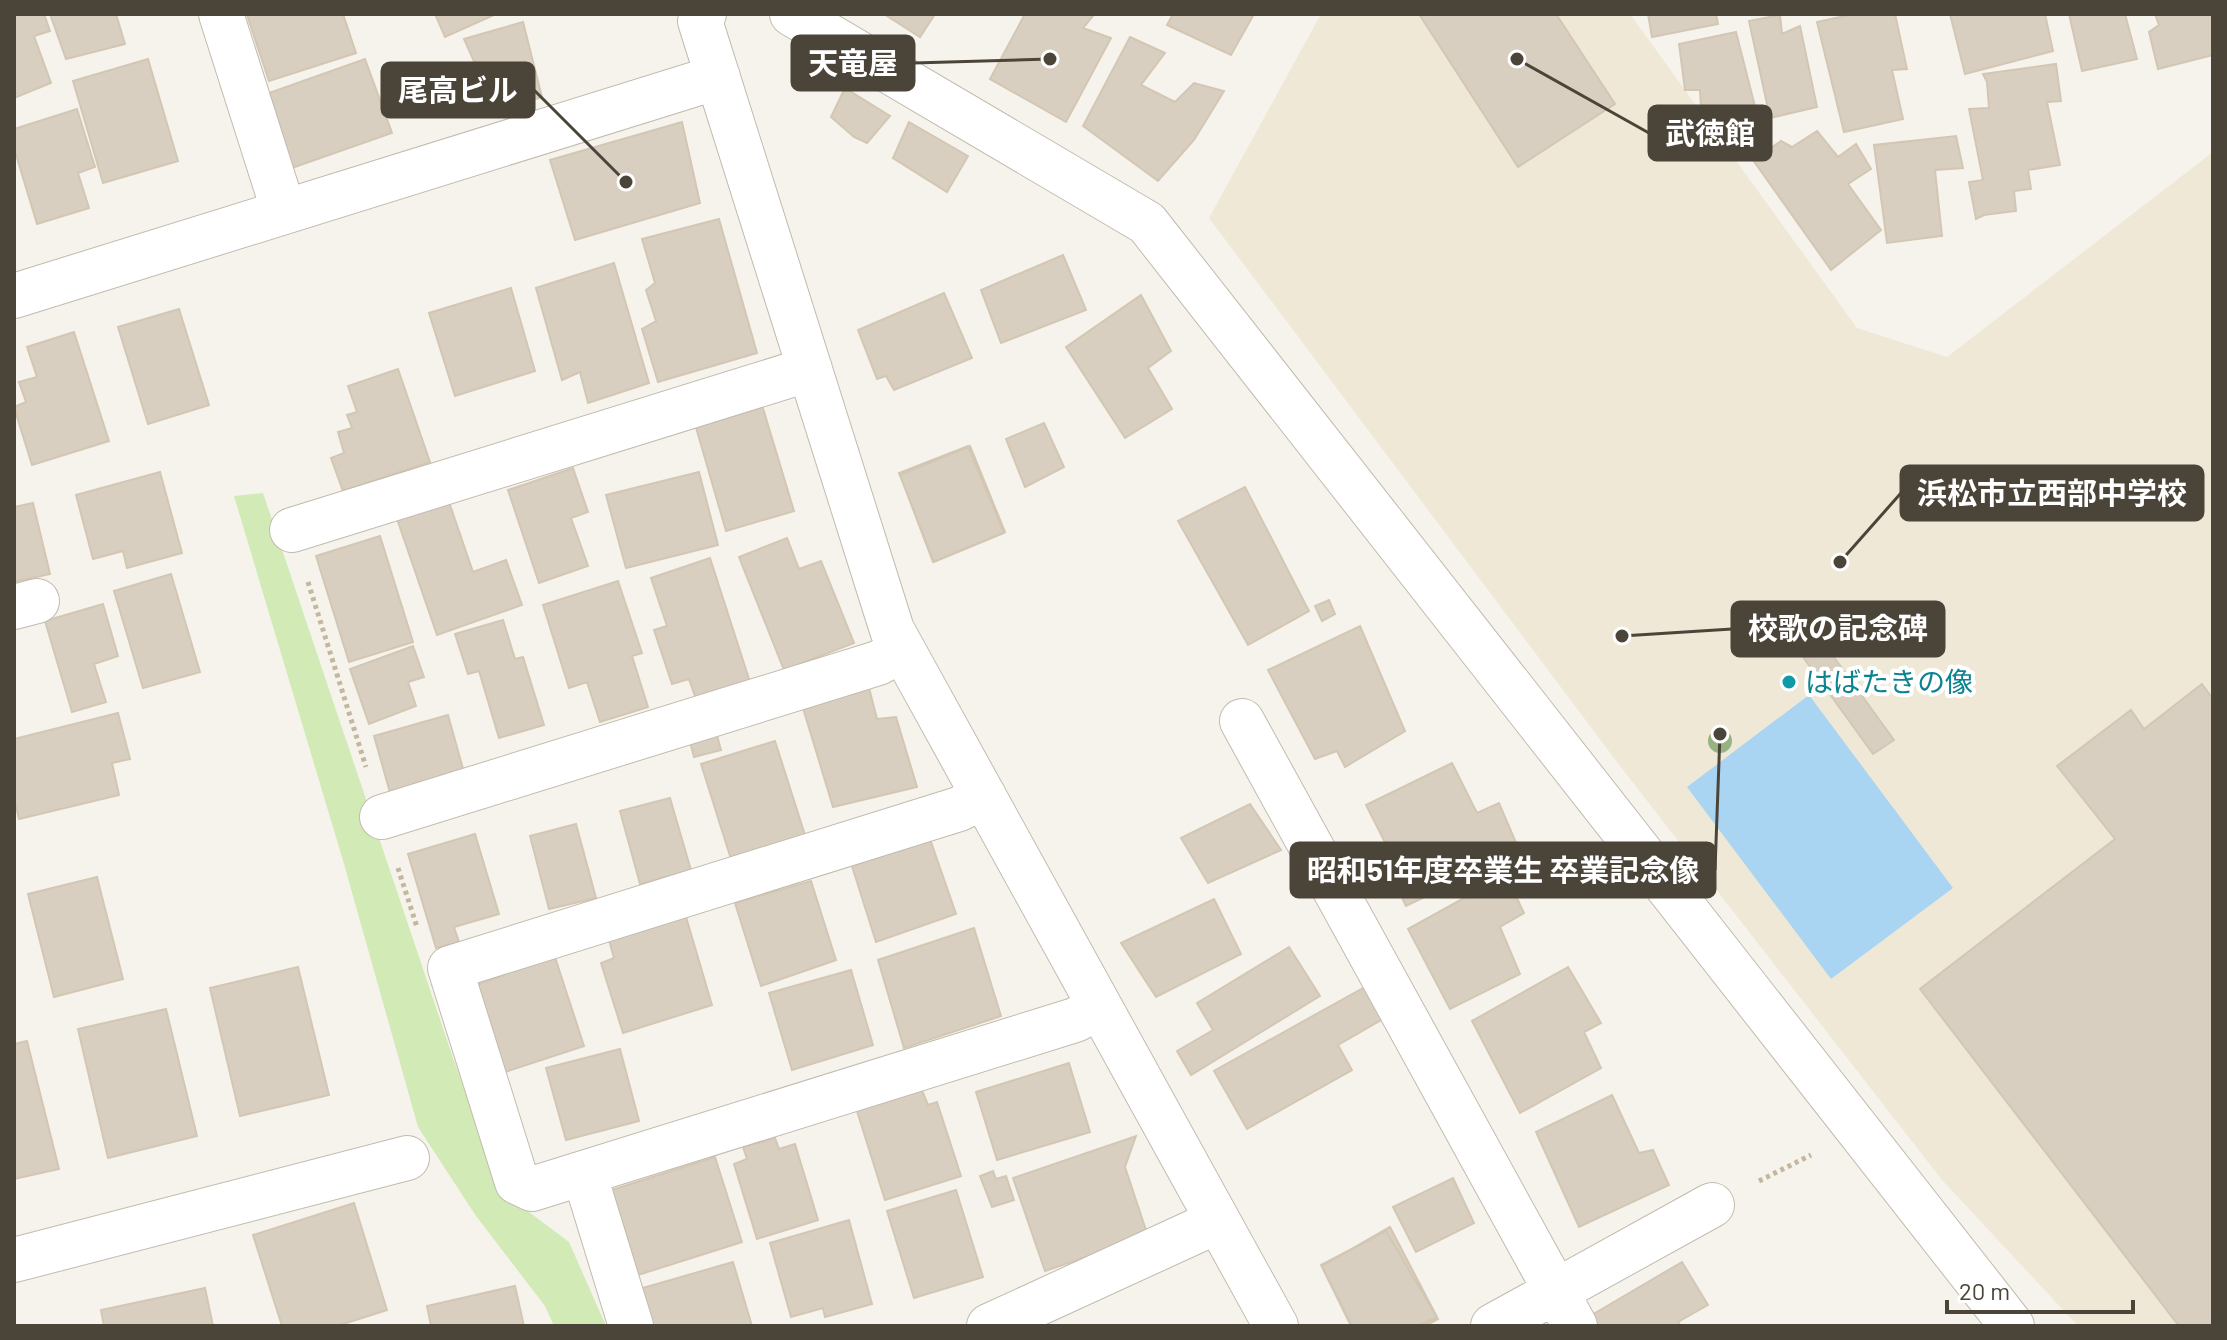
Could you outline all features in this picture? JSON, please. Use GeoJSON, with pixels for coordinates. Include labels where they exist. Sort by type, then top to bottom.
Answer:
{"type":"FeatureCollection","features":[{"type":"Feature","properties":{"kind":"street"},"geometry":{"type":"LineString","coordinates":[[221,14],[284,212]]}},
{"type":"Feature","properties":{"kind":"street"},"geometry":{"type":"LineString","coordinates":[[704,14],[700,21],[892,630],[1276,1326]]}},
{"type":"Feature","properties":{"kind":"street"},"geometry":{"type":"LineString","coordinates":[[792,14],[1147,223],[2012,1326]]}},
{"type":"Feature","properties":{"kind":"street"},"geometry":{"type":"LineString","coordinates":[[14,296],[718,77]]}},
{"type":"Feature","properties":{"kind":"street"},"geometry":{"type":"LineString","coordinates":[[292,530],[810,369]]}},
{"type":"Feature","properties":{"kind":"street"},"geometry":{"type":"LineString","coordinates":[[382,817],[878,663],[902,650]]}},
{"type":"Feature","properties":{"kind":"street"},"geometry":{"type":"LineString","coordinates":[[1242,721],[1566,1309]]}},
{"type":"Feature","properties":{"kind":"street"},"geometry":{"type":"LineString","coordinates":[[984,796],[959,809],[450,968],[517,1182],[532,1189],[1075,1020],[1100,1007]]}},
{"type":"Feature","properties":{"kind":"street"},"geometry":{"type":"LineString","coordinates":[[14,1260],[407,1158]]}},
{"type":"Feature","properties":{"kind":"street"},"geometry":{"type":"LineString","coordinates":[[584,1173],[631,1326]]}},
{"type":"Feature","properties":{"kind":"street"},"geometry":{"type":"LineString","coordinates":[[1493,1326],[1566,1309],[1712,1205]]}},
{"type":"Feature","properties":{"kind":"street"},"geometry":{"type":"LineString","coordinates":[[989,1326],[1218,1221]]}},
{"type":"Feature","properties":{"kind":"path"},"geometry":{"type":"LineString","coordinates":[[292,530],[425,954],[450,968]]}},
{"type":"Feature","properties":{"kind":"path"},"geometry":{"type":"LineString","coordinates":[[1712,1205],[1858,1131]]}},
{"type":"Feature","properties":{"kind":"shaded area"},"geometry":{"type":"Polygon","coordinates":[[[1321,14],[1630,14],[1857,328],[1947,357],[2213,152],[2213,1326],[2078,1326],[1942,1180],[1620,766],[1209,218],[1321,14]]]}},
{"type":"Feature","properties":{"kind":"green space"},"geometry":{"type":"Polygon","coordinates":[[[263,493],[452,1055],[501,1191],[569,1242],[606,1326],[554,1326],[545,1306],[476,1216],[418,1127],[344,864],[234,496],[263,493]]]}},
{"type":"Feature","properties":{"kind":"water"},"geometry":{"type":"Polygon","coordinates":[[[1809,695],[1953,888],[1831,979],[1687,787],[1809,695]]]}},
{"type":"Feature","properties":{"kind":"building"},"geometry":{"type":"Polygon","coordinates":[[[14,14],[44,14],[50,31],[34,36],[51,83],[14,98],[14,14]]]}},
{"type":"Feature","properties":{"kind":"building"},"geometry":{"type":"Polygon","coordinates":[[[50,14],[116,14],[125,44],[66,59],[50,14]]]}},
{"type":"Feature","properties":{"kind":"building"},"geometry":{"type":"Polygon","coordinates":[[[343,14],[356,53],[269,81],[247,15],[343,14]]]}},
{"type":"Feature","properties":{"kind":"building"},"geometry":{"type":"Polygon","coordinates":[[[435,14],[496,14],[445,37],[435,14]]]}},
{"type":"Feature","properties":{"kind":"building"},"geometry":{"type":"Polygon","coordinates":[[[884,14],[935,14],[920,37],[884,14]]]}},
{"type":"Feature","properties":{"kind":"building"},"geometry":{"type":"Polygon","coordinates":[[[1025,14],[1090,14],[1093,16],[1083,28],[1111,38],[1066,122],[990,79],[1025,14]]]}},
{"type":"Feature","properties":{"kind":"building"},"geometry":{"type":"Polygon","coordinates":[[[1173,14],[1254,14],[1231,55],[1167,25],[1173,14]]]}},
{"type":"Feature","properties":{"kind":"building"},"geometry":{"type":"Polygon","coordinates":[[[1419,14],[1556,14],[1615,104],[1518,167],[1419,14]]]}},
{"type":"Feature","properties":{"kind":"building"},"geometry":{"type":"Polygon","coordinates":[[[1648,14],[1716,14],[1718,24],[1652,37],[1648,14]]]}},
{"type":"Feature","properties":{"kind":"building"},"geometry":{"type":"Polygon","coordinates":[[[1854,14],[1895,14],[1907,69],[1892,70],[1903,119],[1844,132],[1817,22],[1854,14]]]}},
{"type":"Feature","properties":{"kind":"building"},"geometry":{"type":"Polygon","coordinates":[[[1950,14],[2045,14],[2053,51],[1965,74],[1950,14]]]}},
{"type":"Feature","properties":{"kind":"building"},"geometry":{"type":"Polygon","coordinates":[[[2069,14],[2125,14],[2137,59],[2082,71],[2069,14]]]}},
{"type":"Feature","properties":{"kind":"building"},"geometry":{"type":"Polygon","coordinates":[[[2155,14],[2213,14],[2213,55],[2158,69],[2149,32],[2159,25],[2155,14]]]}},
{"type":"Feature","properties":{"kind":"building"},"geometry":{"type":"Polygon","coordinates":[[[1780,15],[1782,34],[1800,26],[1817,107],[1770,118],[1749,21],[1780,15]]]}},
{"type":"Feature","properties":{"kind":"building"},"geometry":{"type":"Polygon","coordinates":[[[523,22],[542,97],[496,111],[464,39],[523,22]]]}},
{"type":"Feature","properties":{"kind":"building"},"geometry":{"type":"Polygon","coordinates":[[[1736,32],[1764,142],[1727,148],[1719,122],[1702,126],[1700,90],[1685,90],[1679,44],[1736,32]]]}},
{"type":"Feature","properties":{"kind":"building"},"geometry":{"type":"Polygon","coordinates":[[[1130,37],[1165,53],[1141,85],[1175,102],[1194,83],[1224,91],[1194,140],[1158,181],[1083,126],[1130,37]]]}},
{"type":"Feature","properties":{"kind":"building"},"geometry":{"type":"Polygon","coordinates":[[[148,59],[178,161],[103,183],[73,81],[148,59]]]}},
{"type":"Feature","properties":{"kind":"building"},"geometry":{"type":"Polygon","coordinates":[[[365,59],[392,133],[292,168],[266,94],[365,59]]]}},
{"type":"Feature","properties":{"kind":"building"},"geometry":{"type":"Polygon","coordinates":[[[2056,64],[2061,101],[2047,102],[2060,165],[2028,170],[2031,189],[2014,191],[2016,211],[1976,219],[1969,182],[1983,180],[1969,109],[1989,108],[1987,82],[1983,74],[2056,64]]]}},
{"type":"Feature","properties":{"kind":"building"},"geometry":{"type":"Polygon","coordinates":[[[845,88],[890,116],[867,143],[854,137],[831,117],[845,88]]]}},
{"type":"Feature","properties":{"kind":"building"},"geometry":{"type":"Polygon","coordinates":[[[77,109],[95,167],[78,173],[89,208],[37,224],[14,148],[14,129],[77,109]]]}},
{"type":"Feature","properties":{"kind":"building"},"geometry":{"type":"Polygon","coordinates":[[[682,122],[700,203],[575,240],[550,160],[682,122]]]}},
{"type":"Feature","properties":{"kind":"building"},"geometry":{"type":"Polygon","coordinates":[[[909,122],[968,156],[947,192],[893,158],[909,122]]]}},
{"type":"Feature","properties":{"kind":"building"},"geometry":{"type":"Polygon","coordinates":[[[1817,131],[1838,157],[1856,144],[1871,169],[1848,184],[1881,230],[1831,270],[1753,160],[1781,141],[1792,147],[1817,131]]]}},
{"type":"Feature","properties":{"kind":"building"},"geometry":{"type":"Polygon","coordinates":[[[1956,136],[1963,168],[1935,170],[1942,236],[1887,243],[1874,145],[1956,136]]]}},
{"type":"Feature","properties":{"kind":"building"},"geometry":{"type":"Polygon","coordinates":[[[719,219],[757,353],[658,382],[642,329],[656,321],[646,290],[655,283],[642,239],[719,219]]]}},
{"type":"Feature","properties":{"kind":"building"},"geometry":{"type":"Polygon","coordinates":[[[1063,255],[1086,310],[1001,343],[981,290],[1063,255]]]}},
{"type":"Feature","properties":{"kind":"building"},"geometry":{"type":"Polygon","coordinates":[[[614,263],[649,383],[588,403],[580,372],[562,380],[536,288],[614,263]]]}},
{"type":"Feature","properties":{"kind":"building"},"geometry":{"type":"Polygon","coordinates":[[[511,288],[535,371],[455,396],[429,313],[511,288]]]}},
{"type":"Feature","properties":{"kind":"building"},"geometry":{"type":"Polygon","coordinates":[[[944,293],[972,358],[894,390],[886,376],[877,379],[858,330],[944,293]]]}},
{"type":"Feature","properties":{"kind":"building"},"geometry":{"type":"Polygon","coordinates":[[[1141,295],[1171,351],[1148,368],[1172,409],[1125,438],[1066,347],[1141,295]]]}},
{"type":"Feature","properties":{"kind":"building"},"geometry":{"type":"Polygon","coordinates":[[[179,309],[209,405],[148,424],[118,327],[179,309]]]}},
{"type":"Feature","properties":{"kind":"building"},"geometry":{"type":"Polygon","coordinates":[[[74,332],[109,441],[32,465],[14,407],[26,402],[19,382],[37,377],[27,347],[74,332]]]}},
{"type":"Feature","properties":{"kind":"building"},"geometry":{"type":"Polygon","coordinates":[[[398,369],[430,462],[343,491],[331,458],[344,453],[338,432],[352,428],[347,415],[357,412],[348,386],[398,369]]]}},
{"type":"Feature","properties":{"kind":"building"},"geometry":{"type":"Polygon","coordinates":[[[762,405],[794,511],[726,531],[695,424],[762,405]]]}},
{"type":"Feature","properties":{"kind":"building"},"geometry":{"type":"Polygon","coordinates":[[[1044,423],[1064,467],[1025,487],[1006,439],[1044,423]]]}},
{"type":"Feature","properties":{"kind":"building"},"geometry":{"type":"Polygon","coordinates":[[[968,446],[1004,533],[934,562],[899,473],[968,446]]]}},
{"type":"Feature","properties":{"kind":"building"},"geometry":{"type":"Polygon","coordinates":[[[970,446],[1005,532],[933,562],[900,475],[970,446]]]}},
{"type":"Feature","properties":{"kind":"building"},"geometry":{"type":"Polygon","coordinates":[[[573,468],[588,512],[571,518],[588,566],[539,583],[508,490],[573,468]]]}},
{"type":"Feature","properties":{"kind":"building"},"geometry":{"type":"Polygon","coordinates":[[[160,472],[182,553],[127,568],[123,551],[93,559],[76,495],[160,472]]]}},
{"type":"Feature","properties":{"kind":"building"},"geometry":{"type":"Polygon","coordinates":[[[699,472],[718,545],[626,568],[606,495],[699,472]]]}},
{"type":"Feature","properties":{"kind":"building"},"geometry":{"type":"Polygon","coordinates":[[[1245,487],[1309,611],[1248,645],[1178,521],[1245,487]]]}},
{"type":"Feature","properties":{"kind":"building"},"geometry":{"type":"Polygon","coordinates":[[[449,502],[473,572],[506,560],[522,605],[437,635],[397,519],[449,502]]]}},
{"type":"Feature","properties":{"kind":"building"},"geometry":{"type":"Polygon","coordinates":[[[33,503],[50,574],[14,582],[14,507],[33,503]]]}},
{"type":"Feature","properties":{"kind":"building"},"geometry":{"type":"Polygon","coordinates":[[[380,536],[413,642],[349,662],[316,556],[380,536]]]}},
{"type":"Feature","properties":{"kind":"building"},"geometry":{"type":"Polygon","coordinates":[[[787,538],[799,569],[821,561],[854,643],[784,670],[739,557],[787,538]]]}},
{"type":"Feature","properties":{"kind":"building"},"geometry":{"type":"Polygon","coordinates":[[[710,558],[751,685],[697,702],[689,679],[672,684],[654,630],[667,626],[651,578],[710,558]]]}},
{"type":"Feature","properties":{"kind":"building"},"geometry":{"type":"Polygon","coordinates":[[[171,574],[200,672],[143,688],[114,591],[171,574]]]}},
{"type":"Feature","properties":{"kind":"building"},"geometry":{"type":"Polygon","coordinates":[[[618,581],[642,653],[632,656],[648,707],[600,722],[587,682],[569,688],[543,605],[618,581]]]}},
{"type":"Feature","properties":{"kind":"building"},"geometry":{"type":"Polygon","coordinates":[[[1329,600],[1335,614],[1322,621],[1315,606],[1329,600]]]}},
{"type":"Feature","properties":{"kind":"building"},"geometry":{"type":"Polygon","coordinates":[[[103,604],[118,656],[94,664],[106,702],[72,712],[45,621],[103,604]]]}},
{"type":"Feature","properties":{"kind":"building"},"geometry":{"type":"Polygon","coordinates":[[[503,620],[515,659],[523,657],[544,725],[499,738],[479,671],[468,674],[455,634],[503,620]]]}},
{"type":"Feature","properties":{"kind":"building"},"geometry":{"type":"Polygon","coordinates":[[[1360,626],[1405,731],[1345,767],[1337,751],[1315,759],[1268,670],[1360,626]]]}},
{"type":"Feature","properties":{"kind":"building"},"geometry":{"type":"Polygon","coordinates":[[[1823,642],[1894,740],[1873,754],[1803,657],[1823,642]]]}},
{"type":"Feature","properties":{"kind":"building"},"geometry":{"type":"Polygon","coordinates":[[[413,646],[424,677],[408,682],[416,706],[369,724],[350,669],[413,646]]]}},
{"type":"Feature","properties":{"kind":"building"},"geometry":{"type":"Polygon","coordinates":[[[868,684],[877,719],[896,717],[917,787],[833,807],[803,708],[868,684]]]}},
{"type":"Feature","properties":{"kind":"building"},"geometry":{"type":"Polygon","coordinates":[[[2202,684],[2213,699],[2213,1323],[2209,1326],[2179,1326],[1920,989],[2115,839],[2057,766],[2131,710],[2144,729],[2202,684]]]}},
{"type":"Feature","properties":{"kind":"building"},"geometry":{"type":"Polygon","coordinates":[[[118,713],[130,759],[112,763],[119,795],[19,819],[14,798],[14,739],[118,713]]]}},
{"type":"Feature","properties":{"kind":"building"},"geometry":{"type":"Polygon","coordinates":[[[448,715],[465,776],[391,796],[374,736],[448,715]]]}},
{"type":"Feature","properties":{"kind":"building"},"geometry":{"type":"Polygon","coordinates":[[[715,728],[721,750],[694,757],[688,734],[715,728]]]}},
{"type":"Feature","properties":{"kind":"building"},"geometry":{"type":"Polygon","coordinates":[[[775,741],[805,835],[731,859],[701,764],[775,741]]]}},
{"type":"Feature","properties":{"kind":"building"},"geometry":{"type":"Polygon","coordinates":[[[1452,763],[1477,813],[1499,803],[1520,852],[1406,906],[1388,869],[1397,866],[1366,805],[1452,763]]]}},
{"type":"Feature","properties":{"kind":"building"},"geometry":{"type":"Polygon","coordinates":[[[670,798],[691,870],[640,884],[620,811],[670,798]]]}},
{"type":"Feature","properties":{"kind":"building"},"geometry":{"type":"Polygon","coordinates":[[[1250,804],[1281,850],[1208,883],[1181,838],[1250,804]]]}},
{"type":"Feature","properties":{"kind":"building"},"geometry":{"type":"Polygon","coordinates":[[[576,824],[596,898],[549,909],[530,836],[576,824]]]}},
{"type":"Feature","properties":{"kind":"building"},"geometry":{"type":"Polygon","coordinates":[[[475,834],[499,914],[454,927],[459,942],[436,948],[408,854],[475,834]]]}},
{"type":"Feature","properties":{"kind":"building"},"geometry":{"type":"Polygon","coordinates":[[[930,839],[956,914],[876,942],[851,863],[930,839]]]}},
{"type":"Feature","properties":{"kind":"building"},"geometry":{"type":"Polygon","coordinates":[[[1506,875],[1524,913],[1500,927],[1520,974],[1450,1009],[1408,929],[1506,875]]]}},
{"type":"Feature","properties":{"kind":"building"},"geometry":{"type":"Polygon","coordinates":[[[97,877],[123,979],[54,997],[28,894],[97,877]]]}},
{"type":"Feature","properties":{"kind":"building"},"geometry":{"type":"Polygon","coordinates":[[[811,881],[836,960],[761,986],[735,903],[811,881]]]}},
{"type":"Feature","properties":{"kind":"building"},"geometry":{"type":"Polygon","coordinates":[[[1214,899],[1241,954],[1156,997],[1121,943],[1214,899]]]}},
{"type":"Feature","properties":{"kind":"building"},"geometry":{"type":"Polygon","coordinates":[[[684,910],[712,1005],[623,1033],[601,963],[614,958],[607,933],[684,910]]]}},
{"type":"Feature","properties":{"kind":"building"},"geometry":{"type":"Polygon","coordinates":[[[974,928],[1001,1016],[904,1048],[878,960],[974,928]]]}},
{"type":"Feature","properties":{"kind":"building"},"geometry":{"type":"Polygon","coordinates":[[[1289,947],[1320,996],[1191,1075],[1177,1051],[1213,1030],[1197,1003],[1289,947]]]}},
{"type":"Feature","properties":{"kind":"building"},"geometry":{"type":"Polygon","coordinates":[[[552,948],[584,1046],[502,1073],[473,986],[504,975],[501,964],[552,948]]]}},
{"type":"Feature","properties":{"kind":"building"},"geometry":{"type":"Polygon","coordinates":[[[298,967],[329,1095],[240,1116],[210,988],[298,967]]]}},
{"type":"Feature","properties":{"kind":"building"},"geometry":{"type":"Polygon","coordinates":[[[1568,967],[1601,1023],[1584,1032],[1601,1068],[1520,1113],[1472,1021],[1568,967]]]}},
{"type":"Feature","properties":{"kind":"building"},"geometry":{"type":"Polygon","coordinates":[[[851,970],[873,1045],[792,1070],[769,993],[851,970]]]}},
{"type":"Feature","properties":{"kind":"building"},"geometry":{"type":"Polygon","coordinates":[[[1372,983],[1390,1015],[1338,1045],[1352,1070],[1247,1129],[1214,1071],[1372,983]]]}},
{"type":"Feature","properties":{"kind":"building"},"geometry":{"type":"Polygon","coordinates":[[[166,1009],[197,1136],[108,1158],[78,1029],[166,1009]]]}},
{"type":"Feature","properties":{"kind":"building"},"geometry":{"type":"Polygon","coordinates":[[[27,1041],[59,1169],[14,1179],[14,1044],[27,1041]]]}},
{"type":"Feature","properties":{"kind":"building"},"geometry":{"type":"Polygon","coordinates":[[[620,1049],[639,1121],[566,1140],[546,1068],[620,1049]]]}},
{"type":"Feature","properties":{"kind":"building"},"geometry":{"type":"Polygon","coordinates":[[[1069,1063],[1090,1132],[997,1160],[976,1092],[1069,1063]]]}},
{"type":"Feature","properties":{"kind":"building"},"geometry":{"type":"Polygon","coordinates":[[[921,1088],[928,1105],[937,1102],[961,1176],[885,1200],[856,1108],[921,1088]]]}},
{"type":"Feature","properties":{"kind":"building"},"geometry":{"type":"Polygon","coordinates":[[[1612,1095],[1639,1153],[1653,1150],[1669,1185],[1579,1227],[1536,1132],[1612,1095]]]}},
{"type":"Feature","properties":{"kind":"building"},"geometry":{"type":"Polygon","coordinates":[[[1136,1136],[1125,1167],[1148,1236],[1045,1271],[1013,1178],[1136,1136]]]}},
{"type":"Feature","properties":{"kind":"building"},"geometry":{"type":"Polygon","coordinates":[[[775,1138],[779,1149],[795,1144],[818,1220],[757,1239],[734,1164],[747,1159],[743,1147],[775,1138]]]}},
{"type":"Feature","properties":{"kind":"building"},"geometry":{"type":"Polygon","coordinates":[[[715,1157],[742,1242],[638,1275],[612,1190],[715,1157]]]}},
{"type":"Feature","properties":{"kind":"building"},"geometry":{"type":"Polygon","coordinates":[[[993,1171],[996,1179],[1006,1176],[1014,1200],[992,1207],[980,1176],[993,1171]]]}},
{"type":"Feature","properties":{"kind":"building"},"geometry":{"type":"Polygon","coordinates":[[[1453,1178],[1474,1223],[1416,1252],[1393,1207],[1453,1178]]]}},
{"type":"Feature","properties":{"kind":"building"},"geometry":{"type":"Polygon","coordinates":[[[956,1190],[983,1277],[914,1298],[887,1211],[956,1190]]]}},
{"type":"Feature","properties":{"kind":"building"},"geometry":{"type":"Polygon","coordinates":[[[354,1203],[387,1310],[337,1326],[282,1326],[253,1235],[354,1203]]]}},
{"type":"Feature","properties":{"kind":"building"},"geometry":{"type":"Polygon","coordinates":[[[849,1220],[872,1304],[825,1317],[823,1308],[791,1317],[770,1243],[849,1220]]]}},
{"type":"Feature","properties":{"kind":"building"},"geometry":{"type":"Polygon","coordinates":[[[1390,1227],[1437,1317],[1418,1326],[1352,1326],[1322,1266],[1390,1227]]]}},
{"type":"Feature","properties":{"kind":"building"},"geometry":{"type":"Polygon","coordinates":[[[1386,1231],[1438,1319],[1425,1326],[1351,1326],[1321,1265],[1386,1231]]]}},
{"type":"Feature","properties":{"kind":"building"},"geometry":{"type":"Polygon","coordinates":[[[733,1262],[752,1326],[646,1326],[636,1290],[733,1262]]]}},
{"type":"Feature","properties":{"kind":"building"},"geometry":{"type":"Polygon","coordinates":[[[1682,1262],[1708,1305],[1678,1322],[1681,1326],[1596,1326],[1590,1316],[1682,1262]]]}},
{"type":"Feature","properties":{"kind":"building"},"geometry":{"type":"Polygon","coordinates":[[[515,1286],[524,1326],[431,1326],[427,1306],[515,1286]]]}},
{"type":"Feature","properties":{"kind":"building"},"geometry":{"type":"Polygon","coordinates":[[[205,1288],[213,1326],[104,1326],[101,1310],[205,1288]]]}},
{"type":"Feature","properties":{"kind":"place","name":"天竜屋"},"geometry":{"type":"Point","coordinates":[1050,59]}},
{"type":"Feature","properties":{"kind":"place","name":"武徳館"},"geometry":{"type":"Point","coordinates":[1517,59]}},
{"type":"Feature","properties":{"kind":"place","name":"尾高ビル"},"geometry":{"type":"Point","coordinates":[626,182]}},
{"type":"Feature","properties":{"kind":"place","name":"浜松市立西部中学校"},"geometry":{"type":"Point","coordinates":[1840,562]}},
{"type":"Feature","properties":{"kind":"place","name":"校歌の記念碑"},"geometry":{"type":"Point","coordinates":[1622,636]}},
{"type":"Feature","properties":{"kind":"place","name":"はばたきの像"},"geometry":{"type":"Point","coordinates":[1789,682]}},
{"type":"Feature","properties":{"kind":"place","name":"昭和51年度卒業生 卒業記念像"},"geometry":{"type":"Point","coordinates":[1720,734]}}]}
